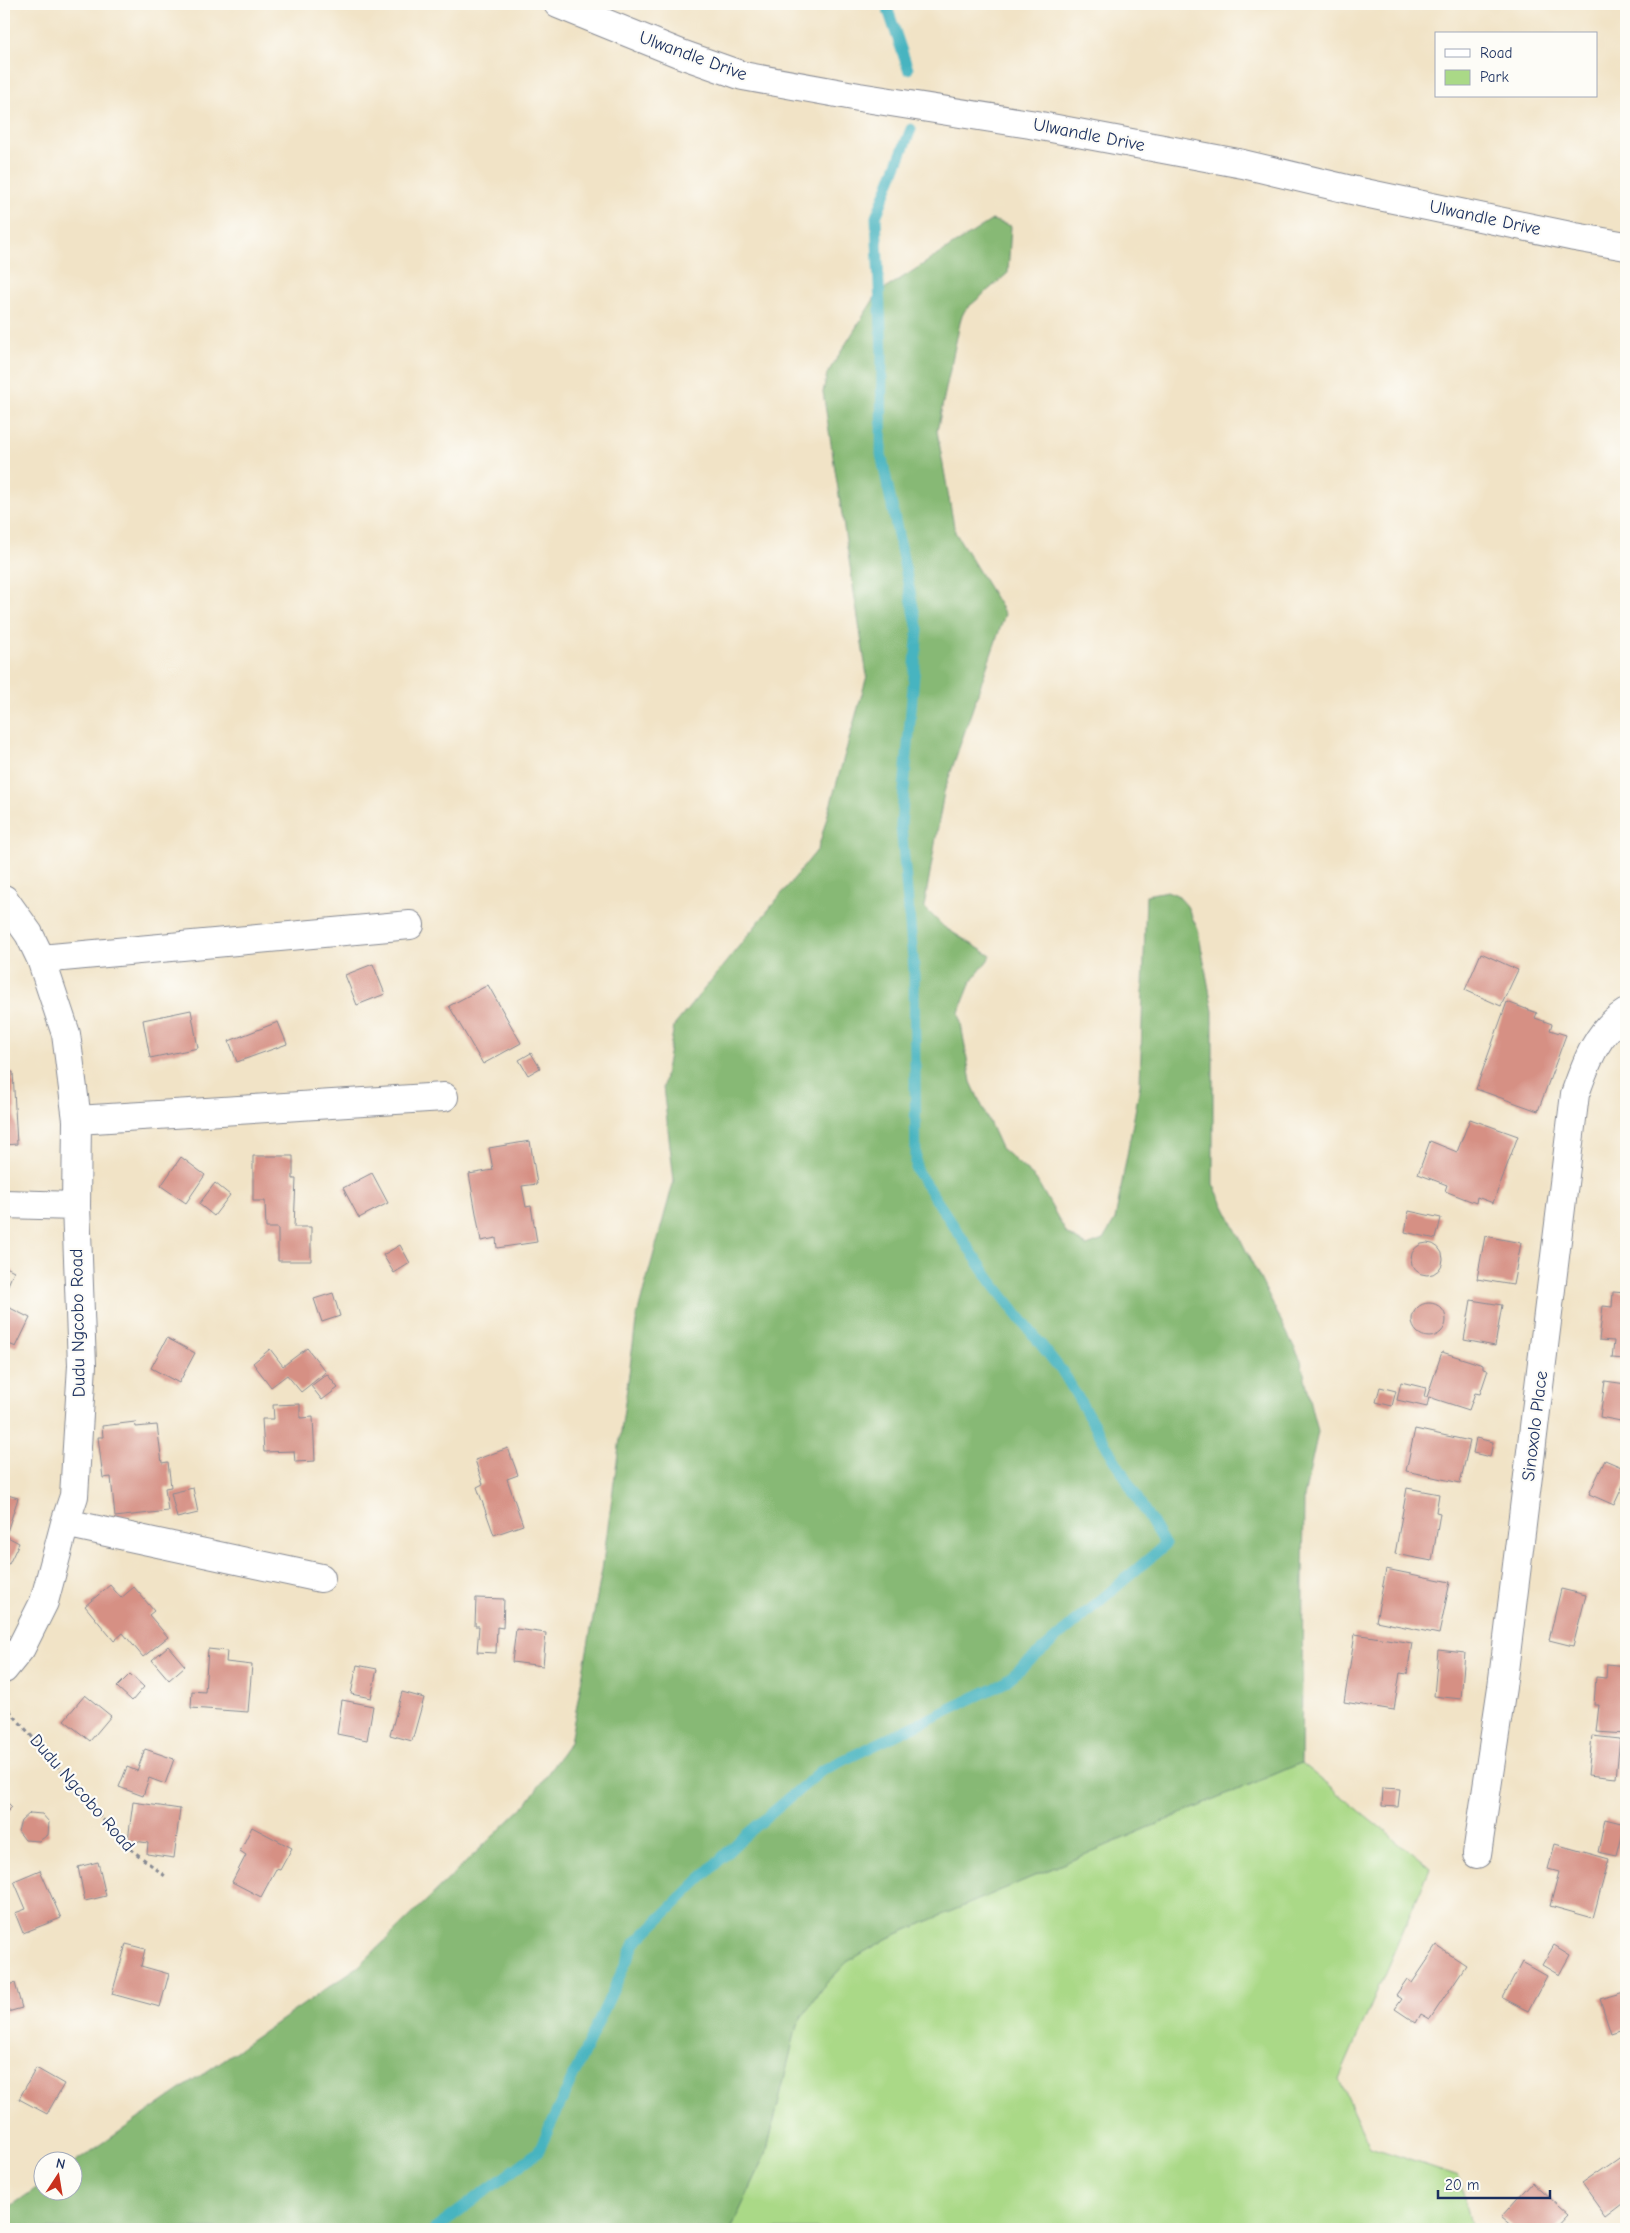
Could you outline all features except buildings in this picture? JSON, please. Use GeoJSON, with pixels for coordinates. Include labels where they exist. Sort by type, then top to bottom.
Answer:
{"type":"FeatureCollection","features":[{"type":"Feature","properties":{"kind":"street","name":"Ulwandle Drive"},"geometry":{"type":"LineString","coordinates":[[558,4],[681,54],[743,76],[859,97],[1030,124],[1243,164],[1360,192],[1626,246]]}},
{"type":"Feature","properties":{"kind":"street","name":"Dudu Ngcobo Road"},"geometry":{"type":"LineString","coordinates":[[4,899],[29,934],[41,959],[66,1034],[77,1120],[76,1206],[82,1365],[74,1496],[44,1602],[21,1648],[4,1669]]}},
{"type":"Feature","properties":{"kind":"street"},"geometry":{"type":"LineString","coordinates":[[41,959],[410,925]]}},
{"type":"Feature","properties":{"kind":"street","name":"Sinoxolo Place"},"geometry":{"type":"LineString","coordinates":[[1477,1854],[1502,1687],[1575,1094],[1589,1054],[1614,1021],[1626,1013]]}},
{"type":"Feature","properties":{"kind":"street"},"geometry":{"type":"LineString","coordinates":[[77,1120],[444,1097]]}},
{"type":"Feature","properties":{"kind":"street"},"geometry":{"type":"LineString","coordinates":[[4,1204],[76,1206]]}},
{"type":"Feature","properties":{"kind":"street"},"geometry":{"type":"LineString","coordinates":[[65,1523],[321,1578]]}},
{"type":"Feature","properties":{"kind":"path","name":"Dudu Ngcobo Road"},"geometry":{"type":"LineString","coordinates":[[4,1704],[123,1843],[165,1876]]}},
{"type":"Feature","properties":{"kind":"green space"},"geometry":{"type":"Polygon","coordinates":[[[992,220],[1011,226],[1008,273],[965,310],[961,318],[937,431],[955,532],[1005,614],[944,792],[924,907],[944,927],[991,956],[971,982],[959,1012],[971,1082],[1001,1148],[1036,1179],[1067,1234],[1087,1246],[1103,1240],[1115,1220],[1140,1085],[1146,895],[1167,891],[1177,895],[1187,906],[1198,930],[1213,1011],[1213,1184],[1301,1361],[1318,1432],[1304,1497],[1301,1763],[888,1938],[847,1962],[821,1989],[797,2025],[766,2154],[731,2229],[4,2229],[4,2215],[11,2206],[32,2191],[32,2200],[82,2200],[82,2158],[359,1966],[526,1804],[570,1742],[602,1570],[637,1315],[674,1180],[663,1087],[674,1026],[818,849],[867,676],[823,392],[827,374],[877,294],[992,220]]]}},
{"type":"Feature","properties":{"kind":"green space"},"geometry":{"type":"Polygon","coordinates":[[[1301,1763],[1430,1868],[1339,2079],[1371,2147],[1459,2176],[1472,2229],[731,2229],[766,2154],[797,2025],[821,1989],[847,1962],[888,1938],[1301,1763]]]}},
{"type":"Feature","properties":{"kind":"waterway"},"geometry":{"type":"LineString","coordinates":[[886,4],[908,69]]}},
{"type":"Feature","properties":{"kind":"waterway"},"geometry":{"type":"LineString","coordinates":[[435,2229],[538,2152],[635,1943],[740,1840],[821,1771],[1004,1683],[1165,1545],[1064,1374],[991,1281],[916,1170],[914,969],[901,825],[918,630],[881,454],[882,352],[876,217],[911,129]]}}]}
